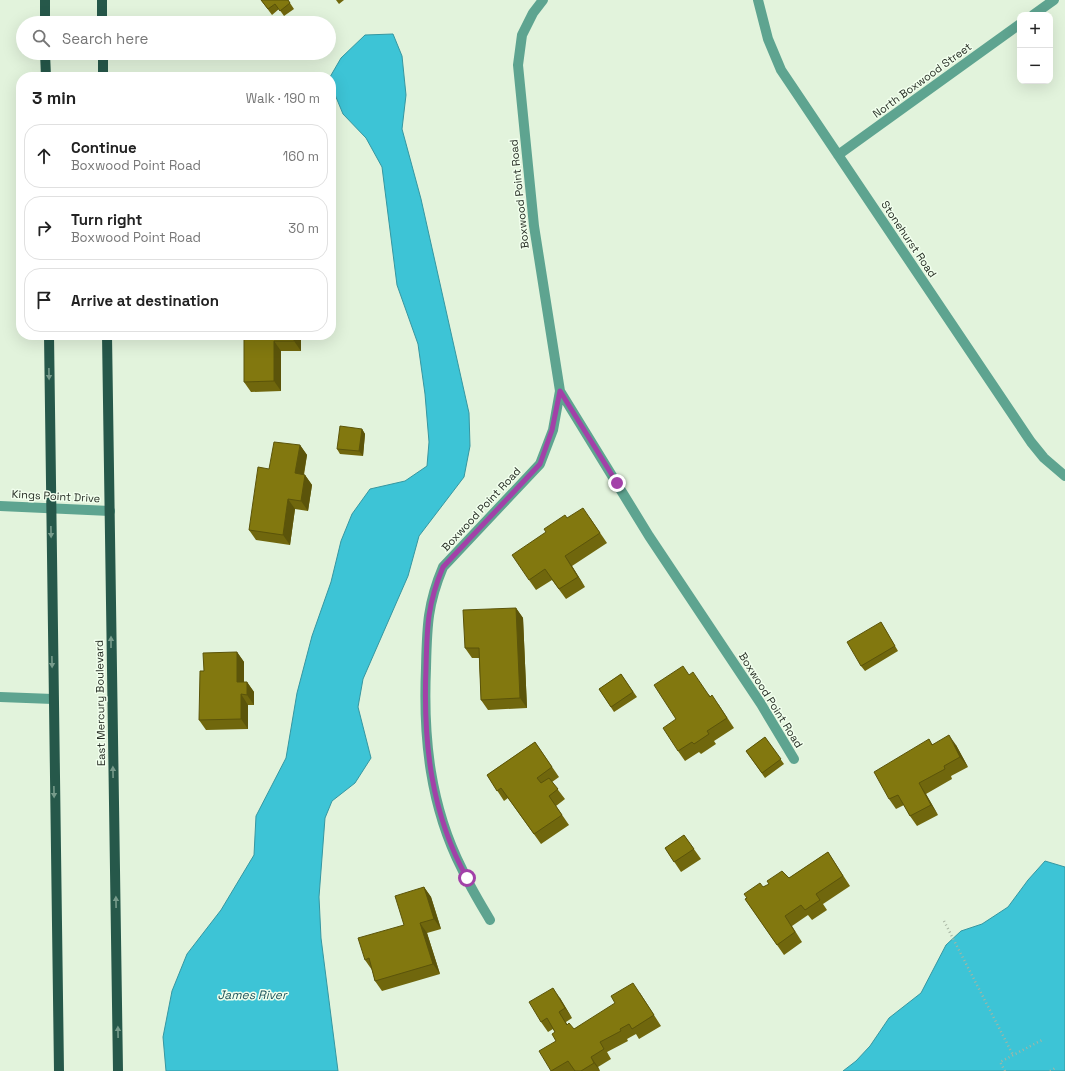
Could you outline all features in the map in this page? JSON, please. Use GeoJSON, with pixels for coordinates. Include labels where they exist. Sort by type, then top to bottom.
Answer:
{"type":"FeatureCollection","features":[{"type":"Feature","properties":{"kind":"main road"},"geometry":{"type":"LineString","coordinates":[[45,0],[45,16]]}},
{"type":"Feature","properties":{"kind":"main road"},"geometry":{"type":"LineString","coordinates":[[102,0],[102,16]]}},
{"type":"Feature","properties":{"kind":"main road"},"geometry":{"type":"LineString","coordinates":[[45,60],[46,72]]}},
{"type":"Feature","properties":{"kind":"main road"},"geometry":{"type":"LineString","coordinates":[[103,60],[103,72]]}},
{"type":"Feature","properties":{"kind":"main road"},"geometry":{"type":"LineString","coordinates":[[48,340],[59,1071]]}},
{"type":"Feature","properties":{"kind":"main road","name":"East Mercury Boulevard"},"geometry":{"type":"LineString","coordinates":[[107,340],[118,1071]]}},
{"type":"Feature","properties":{"kind":"street","name":"Boxwood Point Road"},"geometry":{"type":"LineString","coordinates":[[490,920],[461,868],[435,798],[428,760],[424,710],[427,617],[434,588],[443,567],[540,464],[552,430],[560,391],[534,226],[518,65],[522,35],[533,13],[543,0]]}},
{"type":"Feature","properties":{"kind":"street","name":"Stonehurst Road"},"geometry":{"type":"LineString","coordinates":[[758,0],[768,39],[781,70],[1031,442],[1044,458],[1065,476]]}},
{"type":"Feature","properties":{"kind":"street"},"geometry":{"type":"LineString","coordinates":[[1037,12],[1054,0]]}},
{"type":"Feature","properties":{"kind":"street","name":"North Boxwood Street"},"geometry":{"type":"LineString","coordinates":[[838,155],[1017,26]]}},
{"type":"Feature","properties":{"kind":"street","name":"Boxwood Point Road"},"geometry":{"type":"LineString","coordinates":[[560,391],[649,536],[794,758]]}},
{"type":"Feature","properties":{"kind":"street","name":"Kings Point Drive"},"geometry":{"type":"LineString","coordinates":[[0,506],[50,507],[110,511]]}},
{"type":"Feature","properties":{"kind":"street"},"geometry":{"type":"LineString","coordinates":[[0,697],[53,699]]}},
{"type":"Feature","properties":{"kind":"path"},"geometry":{"type":"LineString","coordinates":[[944,921],[1013,1055]]}},
{"type":"Feature","properties":{"kind":"path"},"geometry":{"type":"LineString","coordinates":[[1005,1071],[1000,1062],[1042,1040]]}},
{"type":"Feature","properties":{"kind":"path"},"geometry":{"type":"LineString","coordinates":[[1050,1071],[1057,1067]]}},
{"type":"Feature","properties":{"kind":"water","name":"James River"},"geometry":{"type":"Polygon","coordinates":[[[393,34],[402,56],[406,95],[402,129],[421,199],[469,413],[470,446],[464,477],[419,536],[408,576],[363,679],[358,707],[371,758],[355,783],[332,801],[325,818],[319,897],[321,938],[338,1071],[166,1071],[163,1037],[172,991],[187,954],[221,910],[254,855],[256,816],[286,758],[297,693],[312,636],[331,582],[341,541],[352,514],[370,489],[405,481],[427,466],[429,442],[425,394],[418,344],[397,285],[382,167],[366,138],[343,114],[336,97],[336,72],[333,72],[341,58],[365,35],[393,34]]]}},
{"type":"Feature","properties":{"kind":"water"},"geometry":{"type":"Polygon","coordinates":[[[1045,861],[1065,867],[1065,1071],[843,1071],[856,1061],[870,1046],[889,1018],[921,993],[946,945],[961,931],[982,924],[1008,907],[1028,880],[1045,861]]]}},
{"type":"Feature","properties":{"kind":"building"},"geometry":{"type":"Polygon","coordinates":[[[261,0],[288,0],[290,3],[280,11],[275,4],[268,9],[261,0]]]}},
{"type":"Feature","properties":{"kind":"building"},"geometry":{"type":"Polygon","coordinates":[[[244,340],[294,340],[274,341],[274,381],[244,382],[244,340]]]}},
{"type":"Feature","properties":{"kind":"building"},"geometry":{"type":"Polygon","coordinates":[[[340,426],[362,429],[359,451],[337,449],[340,426]]]}},
{"type":"Feature","properties":{"kind":"building"},"geometry":{"type":"Polygon","coordinates":[[[274,442],[300,445],[295,473],[305,475],[301,501],[288,499],[283,535],[249,530],[258,467],[269,469],[274,442]]]}},
{"type":"Feature","properties":{"kind":"building"},"geometry":{"type":"Polygon","coordinates":[[[583,508],[600,533],[565,556],[578,577],[559,589],[545,569],[529,580],[512,555],[546,532],[544,529],[565,515],[567,518],[583,508]]]}},
{"type":"Feature","properties":{"kind":"building"},"geometry":{"type":"Polygon","coordinates":[[[516,608],[520,698],[481,700],[479,648],[465,648],[463,610],[516,608]]]}},
{"type":"Feature","properties":{"kind":"building"},"geometry":{"type":"Polygon","coordinates":[[[881,622],[895,646],[861,666],[847,642],[881,622]]]}},
{"type":"Feature","properties":{"kind":"building"},"geometry":{"type":"Polygon","coordinates":[[[237,652],[237,682],[247,682],[247,695],[241,694],[241,719],[199,720],[200,671],[204,671],[203,653],[237,652]]]}},
{"type":"Feature","properties":{"kind":"building"},"geometry":{"type":"Polygon","coordinates":[[[683,666],[689,675],[693,672],[710,697],[712,695],[727,718],[707,731],[709,734],[694,744],[692,742],[678,751],[663,728],[676,719],[654,685],[683,666]]]}},
{"type":"Feature","properties":{"kind":"building"},"geometry":{"type":"Polygon","coordinates":[[[621,674],[633,692],[611,707],[599,689],[621,674]]]}},
{"type":"Feature","properties":{"kind":"building"},"geometry":{"type":"Polygon","coordinates":[[[949,735],[960,757],[944,766],[945,769],[919,783],[931,805],[910,816],[898,795],[889,799],[874,772],[929,739],[932,745],[949,735]]]}},
{"type":"Feature","properties":{"kind":"building"},"geometry":{"type":"Polygon","coordinates":[[[765,737],[781,759],[762,773],[746,751],[765,737]]]}},
{"type":"Feature","properties":{"kind":"building"},"geometry":{"type":"Polygon","coordinates":[[[535,742],[552,767],[537,778],[541,783],[549,778],[558,789],[549,796],[562,815],[534,834],[501,788],[497,791],[487,775],[535,742]]]}},
{"type":"Feature","properties":{"kind":"building"},"geometry":{"type":"Polygon","coordinates":[[[684,835],[694,849],[674,862],[665,848],[684,835]]]}},
{"type":"Feature","properties":{"kind":"building"},"geometry":{"type":"Polygon","coordinates":[[[828,852],[843,876],[816,894],[820,900],[805,910],[801,905],[785,916],[795,932],[777,945],[745,899],[747,898],[744,894],[760,883],[763,887],[769,884],[767,881],[782,871],[789,878],[828,852]]]}},
{"type":"Feature","properties":{"kind":"building"},"geometry":{"type":"Polygon","coordinates":[[[424,887],[434,919],[420,923],[433,964],[375,981],[369,958],[365,960],[358,938],[404,925],[395,896],[424,887]]]}},
{"type":"Feature","properties":{"kind":"building"},"geometry":{"type":"Polygon","coordinates":[[[633,983],[654,1015],[632,1029],[629,1024],[620,1029],[621,1031],[600,1042],[604,1049],[591,1057],[594,1063],[581,1071],[575,1071],[568,1061],[551,1071],[539,1051],[556,1041],[552,1034],[555,1032],[547,1018],[541,1022],[529,1002],[553,988],[565,1008],[559,1012],[567,1025],[569,1023],[574,1029],[615,1003],[611,996],[633,983]]]}},
{"type":"Feature","properties":{"kind":"route"},"geometry":{"type":"LineString","coordinates":[[467,878],[461,868],[435,798],[428,760],[424,710],[427,617],[434,588],[443,567],[540,464],[552,430],[560,391],[617,483]]}}]}
